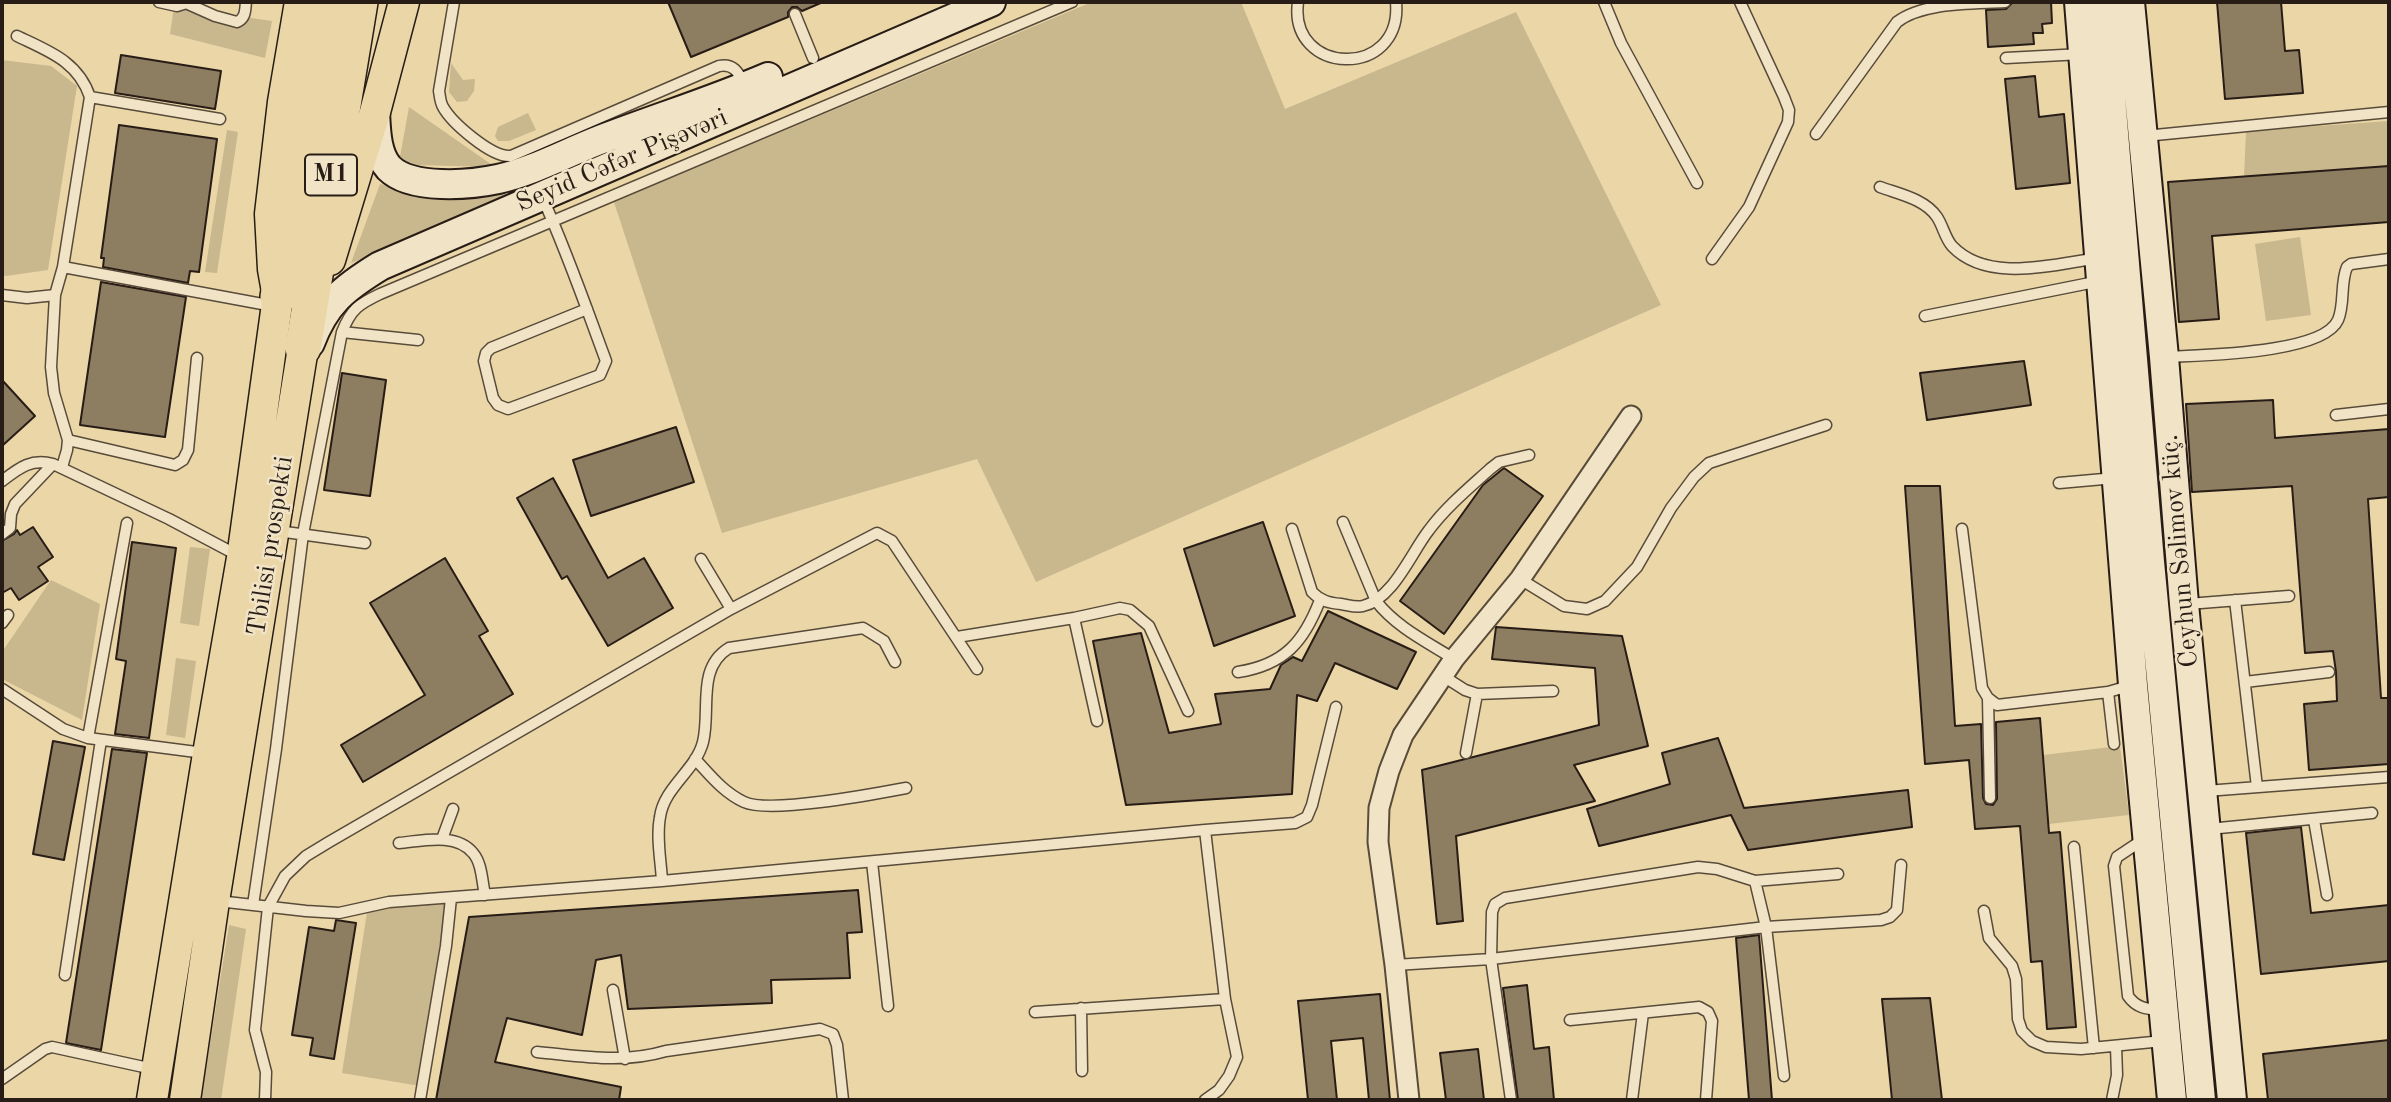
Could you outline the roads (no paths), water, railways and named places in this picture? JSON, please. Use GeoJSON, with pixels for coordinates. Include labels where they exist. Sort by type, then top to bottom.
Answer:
{"type":"FeatureCollection","features":[{"type":"Feature","properties":{"kind":"highway","name":"M1"},"geometry":{"type":"LineString","coordinates":[[278,301],[328,2]]}},
{"type":"Feature","properties":{"kind":"highway","name":"M1"},"geometry":{"type":"LineString","coordinates":[[301,360],[360,2]]}},
{"type":"Feature","properties":{"kind":"main road","name":"Tbilisi prospekti"},"geometry":{"type":"LineString","coordinates":[[152,1100],[242,558],[278,301],[270,243],[271,214],[283,102],[300,2]]}},
{"type":"Feature","properties":{"kind":"main road","name":"Tbilisi prospekti"},"geometry":{"type":"LineString","coordinates":[[185,1100],[214,901],[288,532],[301,360],[375,112],[404,2]]}},
{"type":"Feature","properties":{"kind":"main road","name":"Seyid Cəfər Pişəvəri"},"geometry":{"type":"LineString","coordinates":[[301,360],[326,310],[345,289],[380,267],[547,208],[601,154],[745,87],[944,2]]}},
{"type":"Feature","properties":{"kind":"main road","name":"Seyid Cəfər Pişəvəri"},"geometry":{"type":"LineString","coordinates":[[375,112],[377,137],[383,157],[389,168],[404,178],[436,184],[495,180],[601,154],[991,2]]}},
{"type":"Feature","properties":{"kind":"main road"},"geometry":{"type":"LineString","coordinates":[[2079,2],[2116,478],[2120,688],[2147,837],[2172,1100]]}},
{"type":"Feature","properties":{"kind":"main road","name":"Ceyhun Səlimov küç."},"geometry":{"type":"LineString","coordinates":[[2125,2],[2164,358],[2184,604],[2232,1100]]}},
{"type":"Feature","properties":{"kind":"main road","name":"Ceyhun Səlimov küç."},"geometry":{"type":"LineString","coordinates":[[2125,2],[2130,324],[2201,1100]]}},
{"type":"Feature","properties":{"kind":"main road"},"geometry":{"type":"LineString","coordinates":[[2116,478],[2150,562]]}},
{"type":"Feature","properties":{"kind":"main road"},"geometry":{"type":"LineString","coordinates":[[2162,997],[2186,937]]}},
{"type":"Feature","properties":{"kind":"main road"},"geometry":{"type":"LineString","coordinates":[[2162,997],[2194,1029]]}},
{"type":"Feature","properties":{"kind":"street"},"geometry":{"type":"LineString","coordinates":[[1409,1100],[1395,965],[1378,842],[1379,808],[1389,771],[1403,735],[1454,659],[1520,579],[1631,416]]}},
{"type":"Feature","properties":{"kind":"lane"},"geometry":{"type":"LineString","coordinates":[[159,2],[177,6],[189,3],[215,16],[237,22],[242,20],[245,14],[246,2]]}},
{"type":"Feature","properties":{"kind":"lane"},"geometry":{"type":"LineString","coordinates":[[454,2],[439,90],[442,105],[461,126],[499,155],[511,156],[719,66],[733,68],[739,73],[745,87]]}},
{"type":"Feature","properties":{"kind":"lane"},"geometry":{"type":"LineString","coordinates":[[253,905],[276,749],[288,532],[342,332],[349,315],[361,303],[547,208],[1072,2]]}},
{"type":"Feature","properties":{"kind":"lane"},"geometry":{"type":"LineString","coordinates":[[1298,2],[1298,21],[1309,42],[1328,56],[1352,60],[1374,52],[1383,44],[1395,23],[1395,2]]}},
{"type":"Feature","properties":{"kind":"lane"},"geometry":{"type":"LineString","coordinates":[[1604,2],[1621,43],[1697,183]]}},
{"type":"Feature","properties":{"kind":"lane"},"geometry":{"type":"LineString","coordinates":[[1712,259],[1749,207],[1788,122],[1789,110],[1784,97],[1740,2]]}},
{"type":"Feature","properties":{"kind":"lane"},"geometry":{"type":"LineString","coordinates":[[1816,134],[1897,23],[1908,14],[1922,9],[2004,2]]}},
{"type":"Feature","properties":{"kind":"lane"},"geometry":{"type":"LineString","coordinates":[[795,14],[813,58]]}},
{"type":"Feature","properties":{"kind":"lane"},"geometry":{"type":"LineString","coordinates":[[2,534],[9,528],[15,504],[57,466],[67,450],[68,440],[54,393],[51,367],[55,295],[63,267],[90,97],[86,84],[72,66],[17,36]]}},
{"type":"Feature","properties":{"kind":"lane"},"geometry":{"type":"LineString","coordinates":[[2006,58],[2083,54]]}},
{"type":"Feature","properties":{"kind":"lane"},"geometry":{"type":"LineString","coordinates":[[90,97],[220,119]]}},
{"type":"Feature","properties":{"kind":"lane"},"geometry":{"type":"LineString","coordinates":[[2141,137],[2389,112]]}},
{"type":"Feature","properties":{"kind":"lane"},"geometry":{"type":"LineString","coordinates":[[1880,187],[1924,204],[1937,218],[1951,244],[1968,259],[1991,266],[2017,269],[2100,269]]}},
{"type":"Feature","properties":{"kind":"lane"},"geometry":{"type":"LineString","coordinates":[[547,208],[587,309],[606,361],[600,375],[508,409],[499,405],[493,398],[484,361],[491,348],[587,309]]}},
{"type":"Feature","properties":{"kind":"lane"},"geometry":{"type":"LineString","coordinates":[[2164,358],[2259,351],[2306,342],[2325,333],[2338,320],[2347,267],[2351,264],[2389,259]]}},
{"type":"Feature","properties":{"kind":"lane"},"geometry":{"type":"LineString","coordinates":[[63,267],[278,301]]}},
{"type":"Feature","properties":{"kind":"lane"},"geometry":{"type":"LineString","coordinates":[[1925,316],[2080,286],[2100,269]]}},
{"type":"Feature","properties":{"kind":"lane"},"geometry":{"type":"LineString","coordinates":[[2,295],[27,298],[55,295]]}},
{"type":"Feature","properties":{"kind":"lane"},"geometry":{"type":"LineString","coordinates":[[342,332],[418,340]]}},
{"type":"Feature","properties":{"kind":"lane"},"geometry":{"type":"LineString","coordinates":[[68,440],[174,465],[183,460],[188,450],[197,358]]}},
{"type":"Feature","properties":{"kind":"lane"},"geometry":{"type":"LineString","coordinates":[[2336,415],[2389,409]]}},
{"type":"Feature","properties":{"kind":"lane"},"geometry":{"type":"LineString","coordinates":[[1520,579],[1564,606],[1587,609],[1605,601],[1637,567],[1671,508],[1694,477],[1709,463],[1826,425]]}},
{"type":"Feature","properties":{"kind":"lane"},"geometry":{"type":"LineString","coordinates":[[1292,529],[1312,592],[1320,600],[1361,607],[1376,601],[1389,589],[1427,531],[1442,514],[1499,463],[1529,455]]}},
{"type":"Feature","properties":{"kind":"lane"},"geometry":{"type":"LineString","coordinates":[[2,481],[30,462],[43,461],[188,528],[242,558]]}},
{"type":"Feature","properties":{"kind":"lane"},"geometry":{"type":"LineString","coordinates":[[2059,483],[2116,478]]}},
{"type":"Feature","properties":{"kind":"lane"},"geometry":{"type":"LineString","coordinates":[[1343,522],[1376,601],[1395,621],[1454,659]]}},
{"type":"Feature","properties":{"kind":"lane"},"geometry":{"type":"LineString","coordinates":[[88,738],[127,523]]}},
{"type":"Feature","properties":{"kind":"lane"},"geometry":{"type":"LineString","coordinates":[[1962,529],[1982,688],[1988,698],[1997,705],[2120,688],[2114,744]]}},
{"type":"Feature","properties":{"kind":"lane"},"geometry":{"type":"LineString","coordinates":[[288,532],[366,543]]}},
{"type":"Feature","properties":{"kind":"lane"},"geometry":{"type":"LineString","coordinates":[[265,1100],[266,1072],[255,1030],[268,907],[285,876],[306,856],[730,609],[877,533],[892,541],[976,668]]}},
{"type":"Feature","properties":{"kind":"lane"},"geometry":{"type":"LineString","coordinates":[[701,559],[730,609]]}},
{"type":"Feature","properties":{"kind":"lane"},"geometry":{"type":"LineString","coordinates":[[2184,604],[2289,596]]}},
{"type":"Feature","properties":{"kind":"lane"},"geometry":{"type":"LineString","coordinates":[[1238,671],[1257,669],[1273,663],[1293,647],[1313,619],[1320,600]]}},
{"type":"Feature","properties":{"kind":"lane"},"geometry":{"type":"LineString","coordinates":[[2235,600],[2257,787]]}},
{"type":"Feature","properties":{"kind":"lane"},"geometry":{"type":"LineString","coordinates":[[957,637],[1119,608],[1130,610],[1149,626],[1188,711]]}},
{"type":"Feature","properties":{"kind":"lane"},"geometry":{"type":"LineString","coordinates":[[1074,618],[1097,721]]}},
{"type":"Feature","properties":{"kind":"lane"},"geometry":{"type":"LineString","coordinates":[[662,881],[659,818],[669,794],[702,746],[708,673],[720,654],[729,648],[863,628],[884,641],[895,662]]}},
{"type":"Feature","properties":{"kind":"lane"},"geometry":{"type":"LineString","coordinates":[[2245,682],[2329,672]]}},
{"type":"Feature","properties":{"kind":"lane"},"geometry":{"type":"LineString","coordinates":[[1443,676],[1465,690],[1478,694],[1553,691]]}},
{"type":"Feature","properties":{"kind":"lane"},"geometry":{"type":"LineString","coordinates":[[2,689],[63,729],[88,738],[208,754]]}},
{"type":"Feature","properties":{"kind":"lane"},"geometry":{"type":"LineString","coordinates":[[1466,753],[1478,694]]}},
{"type":"Feature","properties":{"kind":"lane"},"geometry":{"type":"LineString","coordinates":[[1988,698],[1990,798]]}},
{"type":"Feature","properties":{"kind":"lane"},"geometry":{"type":"LineString","coordinates":[[214,901],[339,912],[389,902],[662,881],[1295,823],[1307,817],[1312,805],[1336,708]]}},
{"type":"Feature","properties":{"kind":"lane"},"geometry":{"type":"LineString","coordinates":[[65,975],[101,740]]}},
{"type":"Feature","properties":{"kind":"lane"},"geometry":{"type":"LineString","coordinates":[[695,758],[731,795],[747,803],[764,806],[863,796],[906,788]]}},
{"type":"Feature","properties":{"kind":"lane"},"geometry":{"type":"LineString","coordinates":[[2202,791],[2389,777]]}},
{"type":"Feature","properties":{"kind":"lane"},"geometry":{"type":"LineString","coordinates":[[442,839],[453,809]]}},
{"type":"Feature","properties":{"kind":"lane"},"geometry":{"type":"LineString","coordinates":[[2205,830],[2372,813]]}},
{"type":"Feature","properties":{"kind":"lane"},"geometry":{"type":"LineString","coordinates":[[2314,820],[2327,895]]}},
{"type":"Feature","properties":{"kind":"lane"},"geometry":{"type":"LineString","coordinates":[[1205,830],[1225,999],[1237,1057],[1219,1090],[1205,1100]]}},
{"type":"Feature","properties":{"kind":"lane"},"geometry":{"type":"LineString","coordinates":[[399,843],[442,839],[465,846],[473,852],[478,861],[485,895]]}},
{"type":"Feature","properties":{"kind":"lane"},"geometry":{"type":"LineString","coordinates":[[2074,847],[2094,1048]]}},
{"type":"Feature","properties":{"kind":"lane"},"geometry":{"type":"LineString","coordinates":[[872,862],[888,1006]]}},
{"type":"Feature","properties":{"kind":"lane"},"geometry":{"type":"LineString","coordinates":[[1395,965],[1491,960],[1766,927],[1881,920],[1890,917],[1897,910],[1901,865]]}},
{"type":"Feature","properties":{"kind":"lane"},"geometry":{"type":"LineString","coordinates":[[1511,1100],[1491,960],[1492,912],[1495,904],[1505,898],[1698,867],[1717,869],[1755,881],[1838,874]]}},
{"type":"Feature","properties":{"kind":"lane"},"geometry":{"type":"LineString","coordinates":[[1755,881],[1766,927],[1784,1076]]}},
{"type":"Feature","properties":{"kind":"lane"},"geometry":{"type":"LineString","coordinates":[[420,1100],[446,946],[451,898]]}},
{"type":"Feature","properties":{"kind":"lane"},"geometry":{"type":"LineString","coordinates":[[1984,911],[1989,938],[2008,960],[2014,972],[2018,1019],[2022,1031],[2032,1041],[2046,1047],[2094,1048],[2167,1041]]}},
{"type":"Feature","properties":{"kind":"lane"},"geometry":{"type":"LineString","coordinates":[[613,990],[625,1059]]}},
{"type":"Feature","properties":{"kind":"lane"},"geometry":{"type":"LineString","coordinates":[[1035,1012],[1225,999]]}},
{"type":"Feature","properties":{"kind":"lane"},"geometry":{"type":"LineString","coordinates":[[1570,1020],[1699,1007],[1707,1012],[1712,1021],[1706,1100]]}},
{"type":"Feature","properties":{"kind":"lane"},"geometry":{"type":"LineString","coordinates":[[1081,1009],[1082,1071]]}},
{"type":"Feature","properties":{"kind":"lane"},"geometry":{"type":"LineString","coordinates":[[1632,1100],[1643,1013]]}},
{"type":"Feature","properties":{"kind":"lane"},"geometry":{"type":"LineString","coordinates":[[537,1052],[642,1058],[666,1051],[820,1029],[833,1034],[837,1045],[843,1100]]}},
{"type":"Feature","properties":{"kind":"lane"},"geometry":{"type":"LineString","coordinates":[[2112,1100],[2117,1075],[2116,1046]]}},
{"type":"Feature","properties":{"kind":"lane"},"geometry":{"type":"LineString","coordinates":[[2,1079],[52,1047],[157,1070]]}}]}
